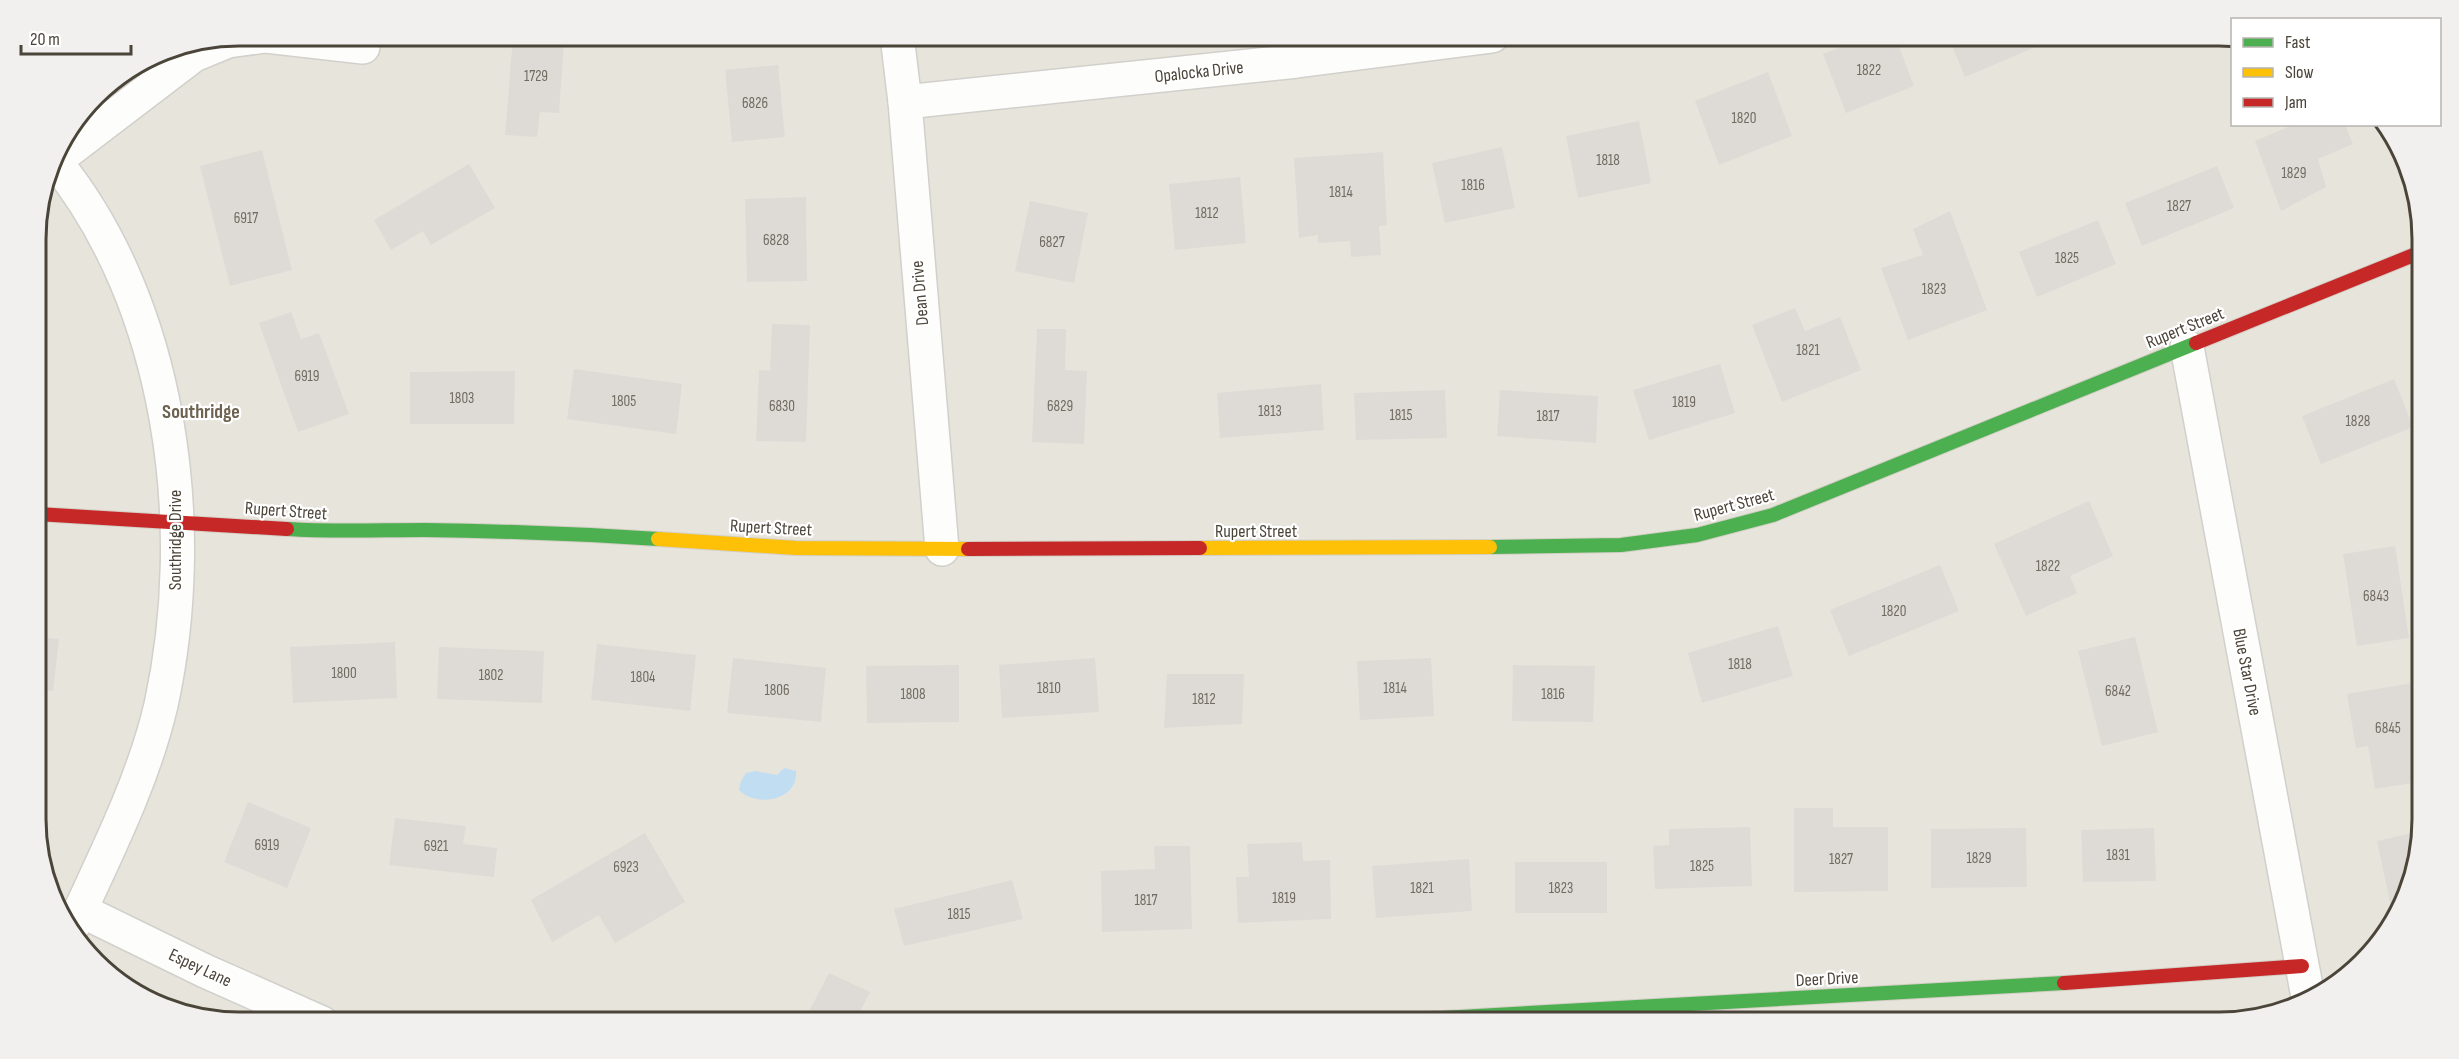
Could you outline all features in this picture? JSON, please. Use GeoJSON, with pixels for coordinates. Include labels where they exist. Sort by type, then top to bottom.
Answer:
{"type":"FeatureCollection","features":[{"type":"Feature","properties":{"kind":"street","name":"Opalocka Drive"},"geometry":{"type":"LineString","coordinates":[[905,102],[1297,62],[1414,46]]}},
{"type":"Feature","properties":{"kind":"street","name":"Dean Drive"},"geometry":{"type":"LineString","coordinates":[[898,47],[905,102],[942,549]]}},
{"type":"Feature","properties":{"kind":"street"},"geometry":{"type":"LineString","coordinates":[[68,151],[194,56],[210,49]]}},
{"type":"Feature","properties":{"kind":"street","name":"Southridge Drive"},"geometry":{"type":"LineString","coordinates":[[60,169],[99,225],[131,294],[155,368],[172,446],[178,522],[174,627],[160,705],[138,780],[76,919]]}},
{"type":"Feature","properties":{"kind":"street","name":"Rupert Street"},"geometry":{"type":"LineString","coordinates":[[47,515],[330,532],[422,530],[559,533],[796,548],[1401,549],[1609,546],[1697,534],[1773,515],[2412,256]]}},
{"type":"Feature","properties":{"kind":"street","name":"Blue Star Drive"},"geometry":{"type":"LineString","coordinates":[[2187,347],[2305,982]]}},
{"type":"Feature","properties":{"kind":"street","name":"Espey Lane"},"geometry":{"type":"LineString","coordinates":[[76,919],[205,971],[297,1012]]}},
{"type":"Feature","properties":{"kind":"street","name":"Deer Drive"},"geometry":{"type":"LineString","coordinates":[[1554,1012],[2030,986],[2305,982]]}},
{"type":"Feature","properties":{"kind":"shaded area"},"geometry":{"type":"Polygon","coordinates":[[[227,47],[2231,47],[2231,126],[2376,126],[2398,166],[2411,214],[2412,832],[2409,857],[2398,893],[2387,916],[2365,947],[2327,980],[2305,993],[2281,1002],[2257,1009],[2232,1012],[240,1012],[202,1009],[166,998],[122,973],[86,937],[61,893],[48,845],[46,819],[47,227],[53,190],[61,166],[86,122],[103,103],[132,79],[166,61],[202,50],[227,47]]]}},
{"type":"Feature","properties":{"kind":"water"},"geometry":{"type":"Polygon","coordinates":[[[784,768],[796,771],[795,781],[784,795],[765,800],[756,799],[739,790],[746,773],[755,771],[777,775],[784,768]]]}},
{"type":"Feature","properties":{"kind":"building"},"geometry":{"type":"Polygon","coordinates":[[[1843,46],[1899,46],[1914,86],[1846,113],[1823,54],[1843,46]]]}},
{"type":"Feature","properties":{"kind":"building"},"geometry":{"type":"Polygon","coordinates":[[[1952,46],[2038,46],[1965,77],[1952,46]]]}},
{"type":"Feature","properties":{"kind":"building"},"geometry":{"type":"Polygon","coordinates":[[[512,47],[564,47],[559,113],[540,112],[537,137],[505,135],[512,47]]]}},
{"type":"Feature","properties":{"kind":"building"},"geometry":{"type":"Polygon","coordinates":[[[778,65],[785,137],[732,142],[725,70],[778,65]]]}},
{"type":"Feature","properties":{"kind":"building"},"geometry":{"type":"Polygon","coordinates":[[[1768,72],[1792,136],[1719,165],[1695,101],[1768,72]]]}},
{"type":"Feature","properties":{"kind":"building"},"geometry":{"type":"Polygon","coordinates":[[[1639,121],[1651,183],[1578,198],[1566,136],[1639,121]]]}},
{"type":"Feature","properties":{"kind":"building"},"geometry":{"type":"Polygon","coordinates":[[[2290,126],[2346,126],[2353,144],[2318,159],[2326,187],[2281,211],[2255,141],[2290,126]]]}},
{"type":"Feature","properties":{"kind":"building"},"geometry":{"type":"Polygon","coordinates":[[[1502,147],[1515,208],[1445,223],[1432,163],[1502,147]]]}},
{"type":"Feature","properties":{"kind":"building"},"geometry":{"type":"Polygon","coordinates":[[[262,150],[292,270],[230,286],[200,166],[262,150]]]}},
{"type":"Feature","properties":{"kind":"building"},"geometry":{"type":"Polygon","coordinates":[[[1383,152],[1387,225],[1379,226],[1381,255],[1351,257],[1350,241],[1318,243],[1318,235],[1299,238],[1294,158],[1383,152]]]}},
{"type":"Feature","properties":{"kind":"building"},"geometry":{"type":"Polygon","coordinates":[[[469,164],[495,208],[431,245],[423,231],[391,250],[374,220],[469,164]]]}},
{"type":"Feature","properties":{"kind":"building"},"geometry":{"type":"Polygon","coordinates":[[[2217,166],[2234,208],[2142,246],[2125,203],[2217,166]]]}},
{"type":"Feature","properties":{"kind":"building"},"geometry":{"type":"Polygon","coordinates":[[[1240,177],[1246,243],[1175,250],[1169,184],[1240,177]]]}},
{"type":"Feature","properties":{"kind":"building"},"geometry":{"type":"Polygon","coordinates":[[[806,197],[807,281],[747,282],[745,199],[806,197]]]}},
{"type":"Feature","properties":{"kind":"building"},"geometry":{"type":"Polygon","coordinates":[[[1030,201],[1088,213],[1074,283],[1015,271],[1030,201]]]}},
{"type":"Feature","properties":{"kind":"building"},"geometry":{"type":"Polygon","coordinates":[[[1950,211],[1987,310],[1908,340],[1881,268],[1923,255],[1913,229],[1950,211]]]}},
{"type":"Feature","properties":{"kind":"building"},"geometry":{"type":"Polygon","coordinates":[[[2098,220],[2116,264],[2037,297],[2019,252],[2098,220]]]}},
{"type":"Feature","properties":{"kind":"building"},"geometry":{"type":"Polygon","coordinates":[[[1795,308],[1805,331],[1840,317],[1861,370],[1782,402],[1752,325],[1795,308]]]}},
{"type":"Feature","properties":{"kind":"building"},"geometry":{"type":"Polygon","coordinates":[[[291,312],[301,339],[319,333],[349,414],[298,432],[259,323],[291,312]]]}},
{"type":"Feature","properties":{"kind":"building"},"geometry":{"type":"Polygon","coordinates":[[[772,324],[810,325],[806,442],[756,441],[759,370],[770,371],[772,324]]]}},
{"type":"Feature","properties":{"kind":"building"},"geometry":{"type":"Polygon","coordinates":[[[1037,329],[1066,329],[1065,370],[1087,371],[1084,444],[1032,442],[1037,329]]]}},
{"type":"Feature","properties":{"kind":"building"},"geometry":{"type":"Polygon","coordinates":[[[1720,364],[1735,413],[1649,440],[1633,390],[1720,364]]]}},
{"type":"Feature","properties":{"kind":"building"},"geometry":{"type":"Polygon","coordinates":[[[574,369],[682,384],[676,434],[567,419],[574,369]]]}},
{"type":"Feature","properties":{"kind":"building"},"geometry":{"type":"Polygon","coordinates":[[[515,371],[514,424],[410,424],[410,372],[515,371]]]}},
{"type":"Feature","properties":{"kind":"building"},"geometry":{"type":"Polygon","coordinates":[[[2394,379],[2412,427],[2321,464],[2302,416],[2394,379]]]}},
{"type":"Feature","properties":{"kind":"building"},"geometry":{"type":"Polygon","coordinates":[[[1321,384],[1324,430],[1220,438],[1217,393],[1321,384]]]}},
{"type":"Feature","properties":{"kind":"building"},"geometry":{"type":"Polygon","coordinates":[[[1445,390],[1447,438],[1356,440],[1354,393],[1445,390]]]}},
{"type":"Feature","properties":{"kind":"building"},"geometry":{"type":"Polygon","coordinates":[[[1500,390],[1598,396],[1596,443],[1497,436],[1500,390]]]}},
{"type":"Feature","properties":{"kind":"building"},"geometry":{"type":"Polygon","coordinates":[[[2089,501],[2113,556],[2070,576],[2077,593],[2026,616],[1994,544],[2089,501]]]}},
{"type":"Feature","properties":{"kind":"building"},"geometry":{"type":"Polygon","coordinates":[[[2395,546],[2409,638],[2357,646],[2343,554],[2395,546]]]}},
{"type":"Feature","properties":{"kind":"building"},"geometry":{"type":"Polygon","coordinates":[[[1940,565],[1959,611],[1849,656],[1830,610],[1940,565]]]}},
{"type":"Feature","properties":{"kind":"building"},"geometry":{"type":"Polygon","coordinates":[[[1778,626],[1793,676],[1702,703],[1688,653],[1778,626]]]}},
{"type":"Feature","properties":{"kind":"building"},"geometry":{"type":"Polygon","coordinates":[[[2135,637],[2158,732],[2102,746],[2078,651],[2135,637]]]}},
{"type":"Feature","properties":{"kind":"building"},"geometry":{"type":"Polygon","coordinates":[[[46,638],[59,639],[53,691],[46,690],[46,638]]]}},
{"type":"Feature","properties":{"kind":"building"},"geometry":{"type":"Polygon","coordinates":[[[395,642],[397,698],[293,703],[290,647],[395,642]]]}},
{"type":"Feature","properties":{"kind":"building"},"geometry":{"type":"Polygon","coordinates":[[[597,644],[696,655],[690,711],[591,700],[597,644]]]}},
{"type":"Feature","properties":{"kind":"building"},"geometry":{"type":"Polygon","coordinates":[[[439,647],[544,651],[542,703],[437,699],[439,647]]]}},
{"type":"Feature","properties":{"kind":"building"},"geometry":{"type":"Polygon","coordinates":[[[733,658],[826,668],[821,722],[727,713],[733,658]]]}},
{"type":"Feature","properties":{"kind":"building"},"geometry":{"type":"Polygon","coordinates":[[[1095,658],[1099,712],[1002,718],[999,665],[1095,658]]]}},
{"type":"Feature","properties":{"kind":"building"},"geometry":{"type":"Polygon","coordinates":[[[1431,658],[1434,716],[1360,720],[1357,661],[1431,658]]]}},
{"type":"Feature","properties":{"kind":"building"},"geometry":{"type":"Polygon","coordinates":[[[959,665],[959,722],[867,723],[866,666],[959,665]]]}},
{"type":"Feature","properties":{"kind":"building"},"geometry":{"type":"Polygon","coordinates":[[[1513,665],[1595,666],[1593,722],[1512,721],[1513,665]]]}},
{"type":"Feature","properties":{"kind":"building"},"geometry":{"type":"Polygon","coordinates":[[[1167,674],[1244,674],[1242,724],[1164,728],[1167,674]]]}},
{"type":"Feature","properties":{"kind":"building"},"geometry":{"type":"Polygon","coordinates":[[[2412,683],[2412,783],[2375,789],[2368,746],[2356,748],[2347,694],[2412,683]]]}},
{"type":"Feature","properties":{"kind":"building"},"geometry":{"type":"Polygon","coordinates":[[[248,802],[311,828],[287,888],[224,862],[248,802]]]}},
{"type":"Feature","properties":{"kind":"building"},"geometry":{"type":"Polygon","coordinates":[[[1794,808],[1833,808],[1833,827],[1888,827],[1888,891],[1794,892],[1794,808]]]}},
{"type":"Feature","properties":{"kind":"building"},"geometry":{"type":"Polygon","coordinates":[[[395,818],[466,826],[463,844],[497,848],[494,877],[389,865],[395,818]]]}},
{"type":"Feature","properties":{"kind":"building"},"geometry":{"type":"Polygon","coordinates":[[[1750,827],[1752,886],[1655,889],[1653,846],[1669,845],[1669,829],[1750,827]]]}},
{"type":"Feature","properties":{"kind":"building"},"geometry":{"type":"Polygon","coordinates":[[[2026,828],[2027,887],[1931,888],[1931,829],[2026,828]]]}},
{"type":"Feature","properties":{"kind":"building"},"geometry":{"type":"Polygon","coordinates":[[[2154,828],[2156,881],[2083,882],[2081,830],[2154,828]]]}},
{"type":"Feature","properties":{"kind":"building"},"geometry":{"type":"Polygon","coordinates":[[[645,833],[685,902],[615,943],[599,915],[552,942],[531,900],[645,833]]]}},
{"type":"Feature","properties":{"kind":"building"},"geometry":{"type":"Polygon","coordinates":[[[2412,833],[2409,857],[2391,907],[2377,841],[2412,833]]]}},
{"type":"Feature","properties":{"kind":"building"},"geometry":{"type":"Polygon","coordinates":[[[1302,842],[1303,861],[1330,860],[1331,919],[1238,923],[1236,877],[1249,877],[1247,844],[1302,842]]]}},
{"type":"Feature","properties":{"kind":"building"},"geometry":{"type":"Polygon","coordinates":[[[1154,846],[1190,846],[1192,929],[1102,932],[1101,871],[1155,869],[1154,846]]]}},
{"type":"Feature","properties":{"kind":"building"},"geometry":{"type":"Polygon","coordinates":[[[1469,859],[1472,911],[1376,918],[1372,866],[1469,859]]]}},
{"type":"Feature","properties":{"kind":"building"},"geometry":{"type":"Polygon","coordinates":[[[1515,862],[1607,862],[1607,913],[1515,913],[1515,862]]]}},
{"type":"Feature","properties":{"kind":"building"},"geometry":{"type":"Polygon","coordinates":[[[1012,880],[1023,919],[904,946],[894,909],[1012,880]]]}},
{"type":"Feature","properties":{"kind":"building"},"geometry":{"type":"Polygon","coordinates":[[[829,973],[870,992],[860,1012],[809,1012],[829,973]]]}},
{"type":"Feature","properties":{"kind":"traffic: fast"},"geometry":{"type":"LineString","coordinates":[[1490,547],[1621,545],[1697,535],[1773,515],[2196,343]]}},
{"type":"Feature","properties":{"kind":"traffic: fast"},"geometry":{"type":"LineString","coordinates":[[287,529],[482,531],[658,539]]}},
{"type":"Feature","properties":{"kind":"traffic: fast"},"geometry":{"type":"LineString","coordinates":[[1549,1012],[2064,983]]}},
{"type":"Feature","properties":{"kind":"traffic: slow"},"geometry":{"type":"LineString","coordinates":[[658,539],[796,548],[968,549]]}},
{"type":"Feature","properties":{"kind":"traffic: slow"},"geometry":{"type":"LineString","coordinates":[[1200,548],[1490,547]]}},
{"type":"Feature","properties":{"kind":"traffic: jam"},"geometry":{"type":"LineString","coordinates":[[2196,343],[2412,256]]}},
{"type":"Feature","properties":{"kind":"traffic: jam"},"geometry":{"type":"LineString","coordinates":[[47,515],[287,529]]}},
{"type":"Feature","properties":{"kind":"traffic: jam"},"geometry":{"type":"LineString","coordinates":[[968,549],[1200,548]]}},
{"type":"Feature","properties":{"kind":"traffic: jam"},"geometry":{"type":"LineString","coordinates":[[2064,983],[2302,966]]}},
{"type":"Feature","properties":{"kind":"district","name":"Southridge"},"geometry":{"type":"Point","coordinates":[201,412]}}]}
